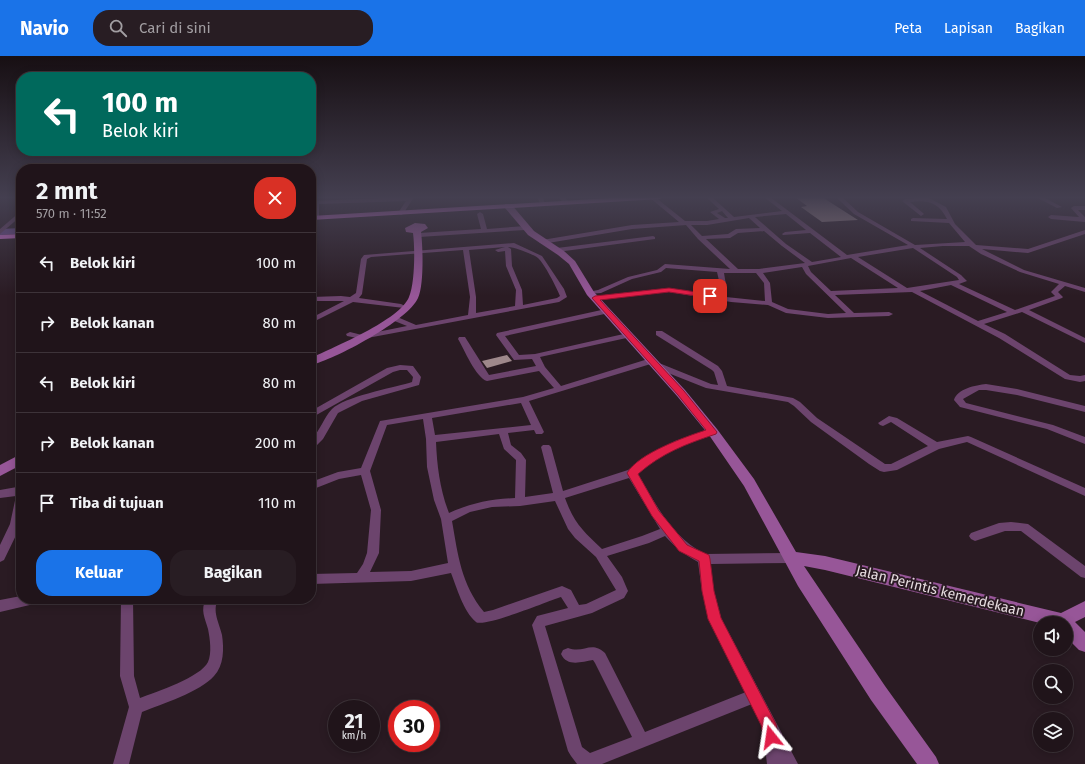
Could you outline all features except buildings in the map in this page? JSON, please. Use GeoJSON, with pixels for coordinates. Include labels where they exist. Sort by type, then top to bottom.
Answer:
{"type":"FeatureCollection","features":[{"type":"Feature","properties":{"kind":"highway"},"geometry":{"type":"LineString","coordinates":[[3,234],[16,235]]}},
{"type":"Feature","properties":{"kind":"street"},"geometry":{"type":"LineString","coordinates":[[316,360],[362,337],[395,318],[414,298],[417,252],[416,231],[481,230]]}},
{"type":"Feature","properties":{"kind":"street"},"geometry":{"type":"LineString","coordinates":[[527,230],[542,242],[557,250],[572,263],[593,296],[712,432],[749,484],[791,558],[878,693],[929,764]]}},
{"type":"Feature","properties":{"kind":"street"},"geometry":{"type":"LineString","coordinates":[[542,242],[614,230]]}},
{"type":"Feature","properties":{"kind":"street"},"geometry":{"type":"LineString","coordinates":[[692,230],[736,271]]}},
{"type":"Feature","properties":{"kind":"street"},"geometry":{"type":"LineString","coordinates":[[700,238],[730,236],[736,231],[749,230]]}},
{"type":"Feature","properties":{"kind":"street"},"geometry":{"type":"LineString","coordinates":[[765,230],[811,264]]}},
{"type":"Feature","properties":{"kind":"street"},"geometry":{"type":"LineString","coordinates":[[831,294],[909,290],[964,281],[959,276],[913,246],[885,230]]}},
{"type":"Feature","properties":{"kind":"street"},"geometry":{"type":"LineString","coordinates":[[959,230],[972,245],[1010,266],[1085,290]]}},
{"type":"Feature","properties":{"kind":"street"},"geometry":{"type":"LineString","coordinates":[[785,234],[812,231],[848,256],[909,290],[978,322],[1068,377],[1074,379],[1085,378]]}},
{"type":"Feature","properties":{"kind":"street"},"geometry":{"type":"LineString","coordinates":[[593,296],[623,280],[659,271],[665,266],[720,272],[758,271],[811,264],[848,256],[913,246],[943,243],[1028,251],[1085,232]]}},
{"type":"Feature","properties":{"kind":"street"},"geometry":{"type":"LineString","coordinates":[[557,250],[653,238]]}},
{"type":"Feature","properties":{"kind":"street"},"geometry":{"type":"LineString","coordinates":[[350,334],[362,337],[519,306],[559,300],[564,297],[561,289],[540,257],[509,245],[466,250]]}},
{"type":"Feature","properties":{"kind":"street"},"geometry":{"type":"LineString","coordinates":[[316,318],[353,300],[359,294],[366,256],[417,252],[508,250],[517,248]]}},
{"type":"Feature","properties":{"kind":"street"},"geometry":{"type":"LineString","coordinates":[[466,250],[473,297],[472,316]]}},
{"type":"Feature","properties":{"kind":"street"},"geometry":{"type":"LineString","coordinates":[[508,250],[509,266],[519,290],[519,306]]}},
{"type":"Feature","properties":{"kind":"street"},"geometry":{"type":"LineString","coordinates":[[316,351],[385,317],[401,306],[409,298],[411,293],[417,252]]}},
{"type":"Feature","properties":{"kind":"street"},"geometry":{"type":"LineString","coordinates":[[804,265],[808,273],[852,315]]}},
{"type":"Feature","properties":{"kind":"street"},"geometry":{"type":"LineString","coordinates":[[758,271],[767,283],[769,303]]}},
{"type":"Feature","properties":{"kind":"street"},"geometry":{"type":"LineString","coordinates":[[720,272],[723,285],[723,298]]}},
{"type":"Feature","properties":{"kind":"street"},"geometry":{"type":"LineString","coordinates":[[953,284],[1014,312]]}},
{"type":"Feature","properties":{"kind":"street"},"geometry":{"type":"LineString","coordinates":[[978,322],[1023,310],[1060,297],[1054,292],[1064,284]]}},
{"type":"Feature","properties":{"kind":"street"},"geometry":{"type":"LineString","coordinates":[[593,296],[669,290],[769,303],[786,311],[828,316],[889,314]]}},
{"type":"Feature","properties":{"kind":"street"},"geometry":{"type":"LineString","coordinates":[[316,299],[353,300],[401,306]]}},
{"type":"Feature","properties":{"kind":"street"},"geometry":{"type":"LineString","coordinates":[[1023,310],[1085,341]]}},
{"type":"Feature","properties":{"kind":"street"},"geometry":{"type":"LineString","coordinates":[[606,311],[500,335],[517,358],[535,356],[628,335]]}},
{"type":"Feature","properties":{"kind":"street"},"geometry":{"type":"LineString","coordinates":[[395,318],[415,327]]}},
{"type":"Feature","properties":{"kind":"street"},"geometry":{"type":"LineString","coordinates":[[659,334],[715,368],[718,371],[723,388]]}},
{"type":"Feature","properties":{"kind":"street"},"geometry":{"type":"LineString","coordinates":[[462,339],[483,375],[487,378],[541,368]]}},
{"type":"Feature","properties":{"kind":"street"},"geometry":{"type":"LineString","coordinates":[[535,356],[541,368],[559,389]]}},
{"type":"Feature","properties":{"kind":"street"},"geometry":{"type":"LineString","coordinates":[[360,578],[373,553],[376,510],[365,471],[381,424],[427,415],[524,400],[653,363],[709,386],[790,400],[797,404],[814,420],[873,462],[884,468],[893,467],[936,446],[963,439],[973,441],[1085,492]]}},
{"type":"Feature","properties":{"kind":"street"},"geometry":{"type":"LineString","coordinates":[[316,412],[390,370],[400,367],[410,368],[417,377],[416,383],[412,385],[359,399],[335,411],[320,437],[316,441]]}},
{"type":"Feature","properties":{"kind":"street"},"geometry":{"type":"LineString","coordinates":[[1085,409],[1017,392],[986,387],[978,388],[959,397],[958,400],[963,405],[1050,427],[1085,441]]}},
{"type":"Feature","properties":{"kind":"street"},"geometry":{"type":"LineString","coordinates":[[431,439],[503,431],[538,429],[524,400]]}},
{"type":"Feature","properties":{"kind":"street"},"geometry":{"type":"LineString","coordinates":[[427,415],[431,439],[432,468],[439,500],[446,519],[454,566],[470,604],[481,618],[493,616],[562,591],[567,594],[576,612]]}},
{"type":"Feature","properties":{"kind":"street"},"geometry":{"type":"LineString","coordinates":[[883,423],[889,419],[894,420],[936,446]]}},
{"type":"Feature","properties":{"kind":"street"},"geometry":{"type":"LineString","coordinates":[[503,431],[509,449],[518,455],[521,460],[520,502]]}},
{"type":"Feature","properties":{"kind":"street"},"geometry":{"type":"LineString","coordinates":[[446,519],[467,509],[492,503],[520,502],[559,496],[632,473],[646,461],[678,443],[712,432]]}},
{"type":"Feature","properties":{"kind":"street"},"geometry":{"type":"LineString","coordinates":[[546,447],[559,496],[569,519],[579,534],[600,554],[622,591],[620,594],[602,604],[541,620],[538,625],[549,666],[576,751],[583,759],[590,761],[754,696]]}},
{"type":"Feature","properties":{"kind":"street"},"geometry":{"type":"LineString","coordinates":[[316,484],[338,476],[365,471]]}},
{"type":"Feature","properties":{"kind":"street"},"geometry":{"type":"LineString","coordinates":[[632,473],[656,514],[683,548],[704,559],[791,558]]}},
{"type":"Feature","properties":{"kind":"street"},"geometry":{"type":"LineString","coordinates":[[0,494],[16,491]]}},
{"type":"Feature","properties":{"kind":"street"},"geometry":{"type":"LineString","coordinates":[[0,557],[16,524]]}},
{"type":"Feature","properties":{"kind":"street"},"geometry":{"type":"LineString","coordinates":[[975,536],[1002,526],[1013,525],[1024,527],[1085,573]]}},
{"type":"Feature","properties":{"kind":"street"},"geometry":{"type":"LineString","coordinates":[[600,554],[645,540],[668,530]]}},
{"type":"Feature","properties":{"kind":"street","name":"Jalan Perintis kemerdekaan"},"geometry":{"type":"LineString","coordinates":[[791,558],[826,563],[1036,616]]}},
{"type":"Feature","properties":{"kind":"street"},"geometry":{"type":"LineString","coordinates":[[704,559],[708,591],[715,619],[790,764]]}},
{"type":"Feature","properties":{"kind":"street"},"geometry":{"type":"LineString","coordinates":[[316,579],[416,575],[454,566]]}},
{"type":"Feature","properties":{"kind":"street"},"geometry":{"type":"LineString","coordinates":[[0,606],[16,603]]}},
{"type":"Feature","properties":{"kind":"street"},"geometry":{"type":"LineString","coordinates":[[121,764],[136,707],[127,676],[127,604]]}},
{"type":"Feature","properties":{"kind":"street"},"geometry":{"type":"LineString","coordinates":[[136,707],[172,692],[209,672],[215,663],[216,652],[214,629],[208,610],[210,604]]}},
{"type":"Feature","properties":{"kind":"street"},"geometry":{"type":"LineString","coordinates":[[1073,617],[1085,608]]}},
{"type":"Feature","properties":{"kind":"street"},"geometry":{"type":"LineString","coordinates":[[1073,632],[1085,644]]}},
{"type":"Feature","properties":{"kind":"street"},"geometry":{"type":"LineString","coordinates":[[568,654],[574,657],[595,653],[600,658],[642,741]]}},
{"type":"Feature","properties":{"kind":"street"},"geometry":{"type":"LineString","coordinates":[[769,724],[775,764]]}},
{"type":"Feature","properties":{"kind":"waterway"},"geometry":{"type":"LineString","coordinates":[[0,232],[16,231]]}},
{"type":"Feature","properties":{"kind":"route"},"geometry":{"type":"LineString","coordinates":[[710,296],[669,290],[644,294],[595,298],[681,393],[712,432],[678,443],[646,461],[632,473],[656,514],[683,548],[704,559],[708,591],[715,619],[769,724],[771,737]]}}]}
